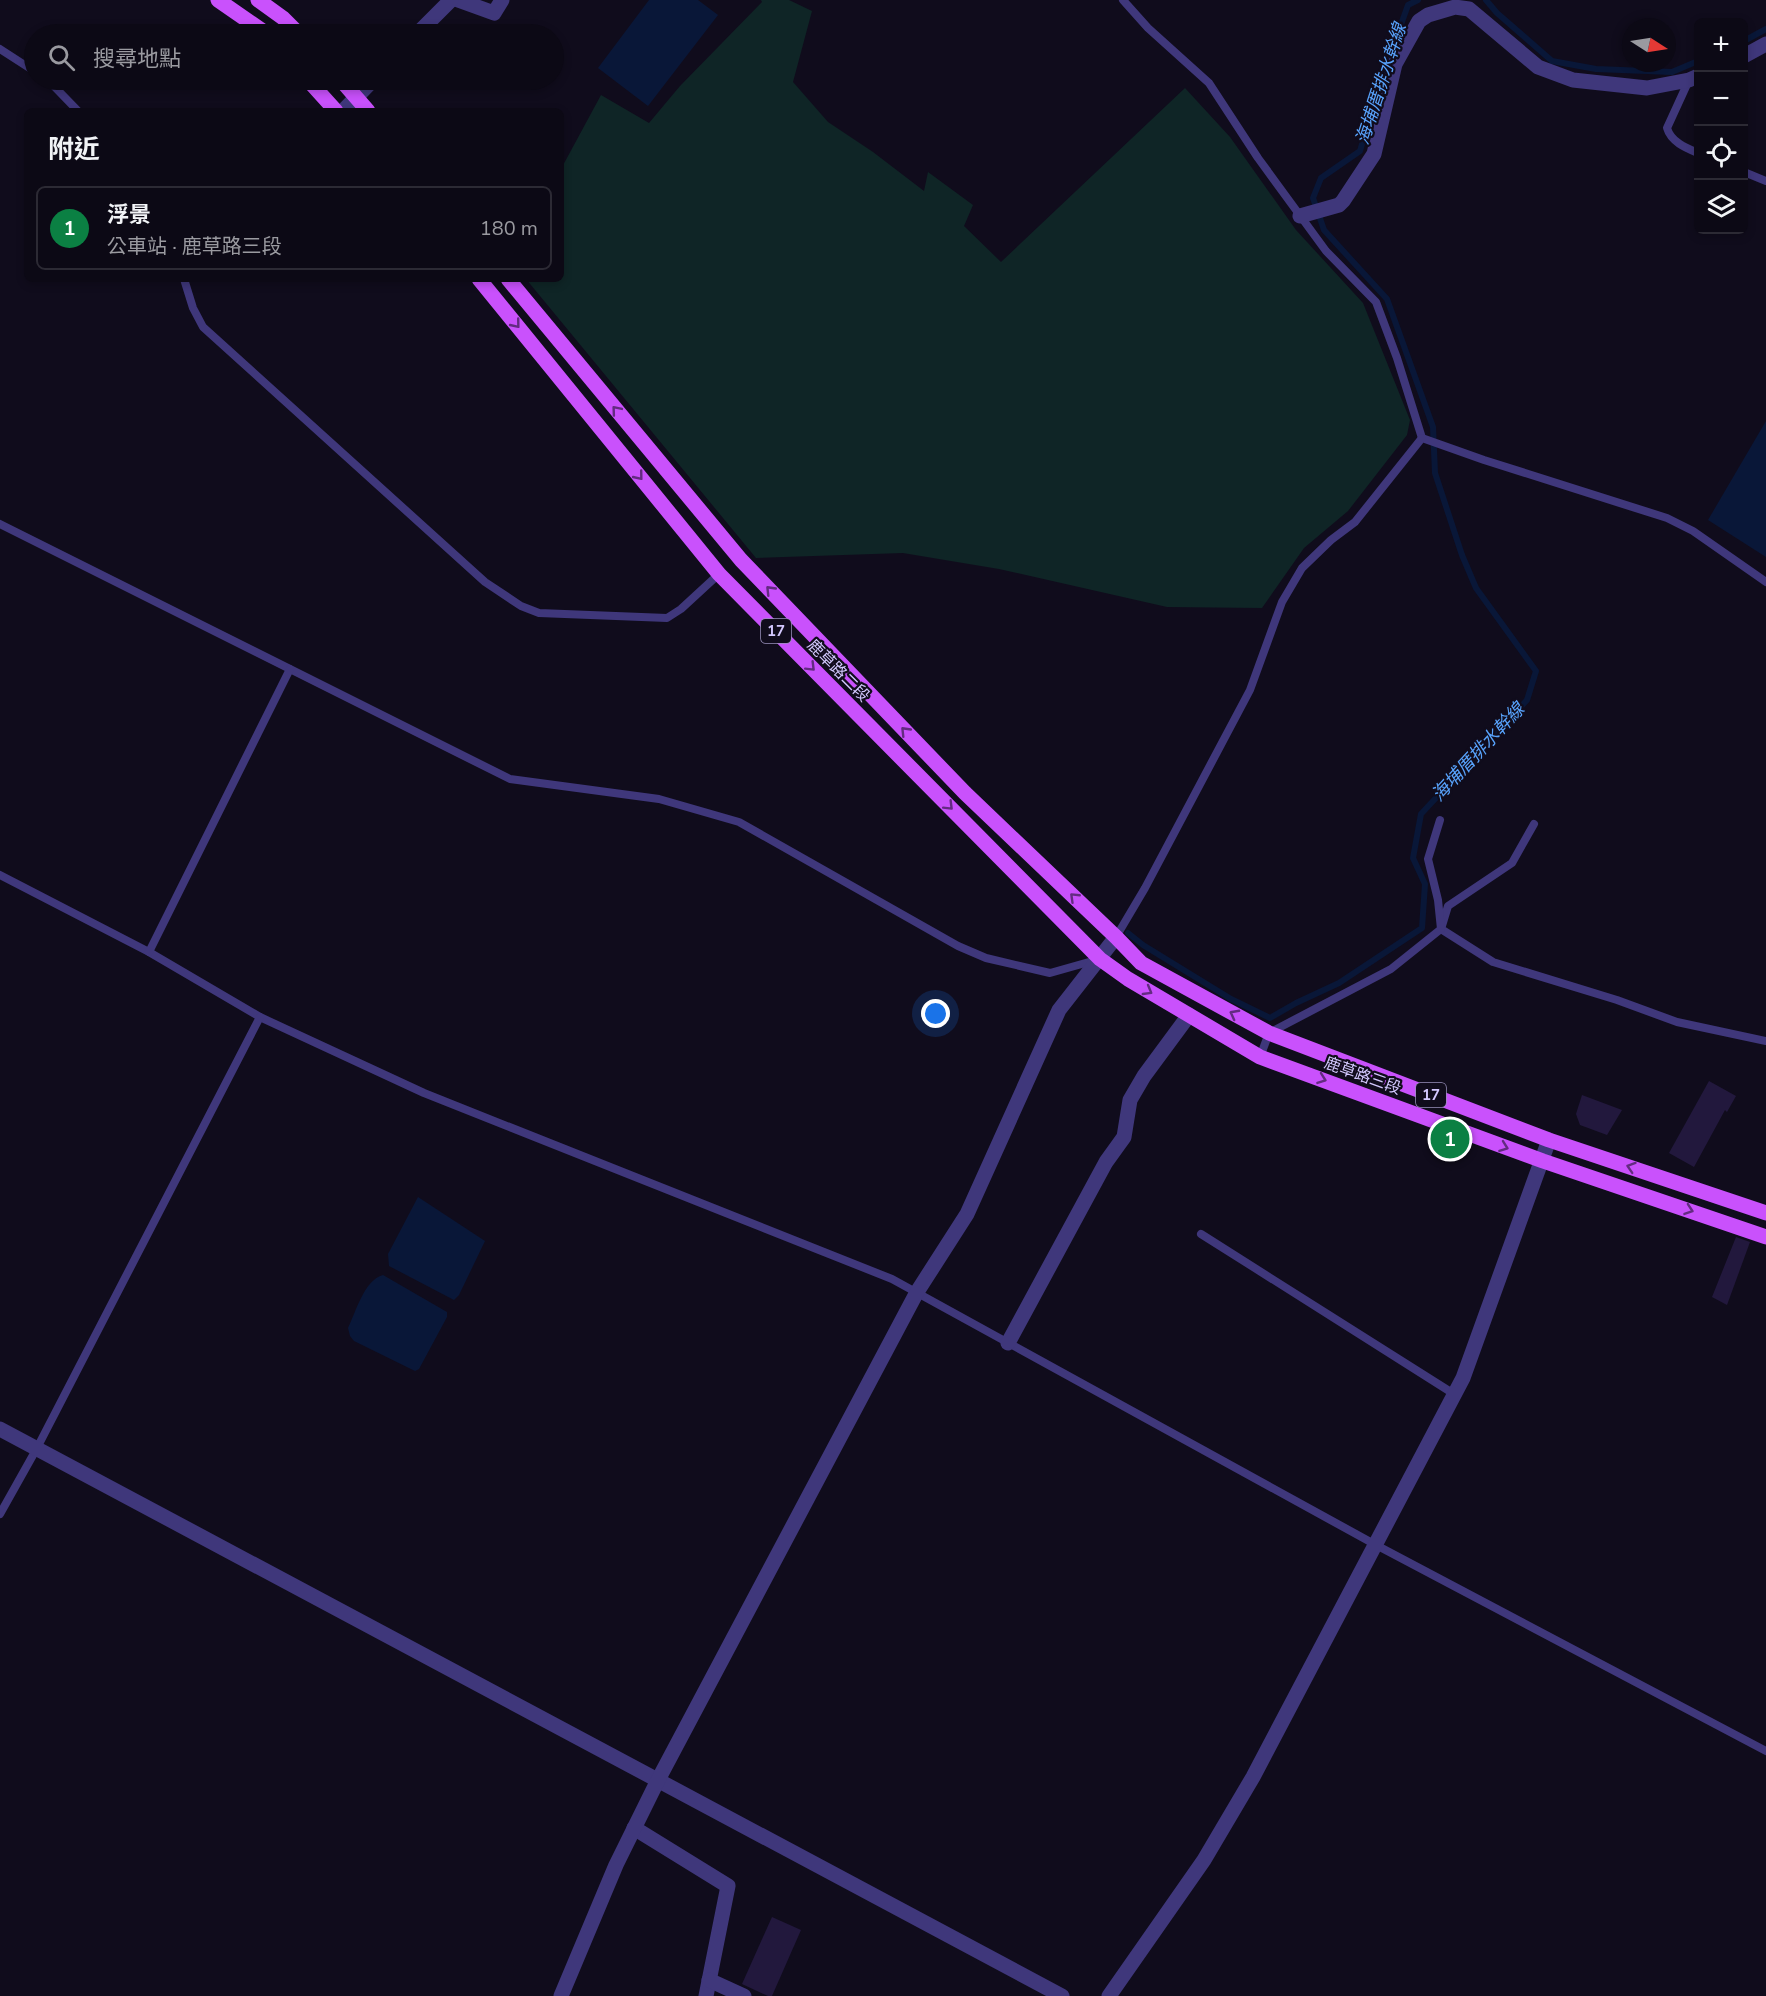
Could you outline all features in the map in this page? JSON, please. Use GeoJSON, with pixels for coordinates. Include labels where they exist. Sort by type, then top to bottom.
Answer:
{"type":"FeatureCollection","features":[{"type":"Feature","properties":{"kind":"main road"},"geometry":{"type":"LineString","coordinates":[[218,0],[253,24]]}},
{"type":"Feature","properties":{"kind":"main road"},"geometry":{"type":"LineString","coordinates":[[258,0],[289,24]]}},
{"type":"Feature","properties":{"kind":"main road"},"geometry":{"type":"LineString","coordinates":[[317,90],[333,108]]}},
{"type":"Feature","properties":{"kind":"main road"},"geometry":{"type":"LineString","coordinates":[[349,90],[365,108]]}},
{"type":"Feature","properties":{"kind":"main road","name":"鹿草路二段"},"geometry":{"type":"LineString","coordinates":[[481,282],[719,574],[1100,959]]}},
{"type":"Feature","properties":{"kind":"main road","name":"鹿草路二段"},"geometry":{"type":"LineString","coordinates":[[510,282],[741,560],[965,793],[1116,937]]}},
{"type":"Feature","properties":{"kind":"main road","name":"鹿草路三段"},"geometry":{"type":"LineString","coordinates":[[1116,937],[1141,963],[1269,1033],[1550,1140],[1766,1213]]}},
{"type":"Feature","properties":{"kind":"main road","name":"鹿草路三段"},"geometry":{"type":"LineString","coordinates":[[1100,959],[1128,980],[1260,1057],[1543,1161],[1766,1237]]}},
{"type":"Feature","properties":{"kind":"street"},"geometry":{"type":"LineString","coordinates":[[427,24],[451,0]]}},
{"type":"Feature","properties":{"kind":"street"},"geometry":{"type":"LineString","coordinates":[[458,0],[494,13],[502,0]]}},
{"type":"Feature","properties":{"kind":"street"},"geometry":{"type":"LineString","coordinates":[[1300,216],[1339,205],[1369,163],[1374,154],[1395,64],[1419,21],[1428,15],[1455,7],[1468,9],[1538,67],[1573,80],[1647,88],[1694,78]]}},
{"type":"Feature","properties":{"kind":"street"},"geometry":{"type":"LineString","coordinates":[[1748,54],[1766,44]]}},
{"type":"Feature","properties":{"kind":"street"},"geometry":{"type":"LineString","coordinates":[[346,108],[363,90]]}},
{"type":"Feature","properties":{"kind":"street"},"geometry":{"type":"LineString","coordinates":[[561,1996],[616,1865],[658,1780],[917,1292],[968,1214],[1059,1010],[1116,937]]}},
{"type":"Feature","properties":{"kind":"street"},"geometry":{"type":"LineString","coordinates":[[1008,1343],[1106,1162],[1124,1137],[1130,1100],[1144,1076],[1189,1015]]}},
{"type":"Feature","properties":{"kind":"street"},"geometry":{"type":"LineString","coordinates":[[1109,1996],[1204,1860],[1253,1777],[1463,1378],[1550,1140]]}},
{"type":"Feature","properties":{"kind":"street"},"geometry":{"type":"LineString","coordinates":[[0,1429],[1062,1996]]}},
{"type":"Feature","properties":{"kind":"street"},"geometry":{"type":"LineString","coordinates":[[634,1828],[728,1886],[706,1996]]}},
{"type":"Feature","properties":{"kind":"street"},"geometry":{"type":"LineString","coordinates":[[709,1980],[744,1996]]}},
{"type":"Feature","properties":{"kind":"lane"},"geometry":{"type":"LineString","coordinates":[[1123,0],[1148,28],[1209,83],[1258,158],[1326,251],[1376,302],[1397,358],[1422,438]]}},
{"type":"Feature","properties":{"kind":"lane"},"geometry":{"type":"LineString","coordinates":[[0,49],[24,65]]}},
{"type":"Feature","properties":{"kind":"lane"},"geometry":{"type":"LineString","coordinates":[[1694,78],[1667,128],[1670,136],[1694,151]]}},
{"type":"Feature","properties":{"kind":"lane"},"geometry":{"type":"LineString","coordinates":[[58,90],[75,108]]}},
{"type":"Feature","properties":{"kind":"lane"},"geometry":{"type":"LineString","coordinates":[[1748,174],[1766,181]]}},
{"type":"Feature","properties":{"kind":"lane"},"geometry":{"type":"LineString","coordinates":[[185,282],[193,308],[203,327],[484,582],[521,606],[539,613],[556,615],[667,618],[681,609],[719,574]]}},
{"type":"Feature","properties":{"kind":"lane"},"geometry":{"type":"LineString","coordinates":[[1422,438],[1667,518],[1693,531],[1766,582]]}},
{"type":"Feature","properties":{"kind":"lane"},"geometry":{"type":"LineString","coordinates":[[1116,937],[1145,888],[1250,690],[1282,602],[1302,568],[1331,540],[1356,522],[1422,438]]}},
{"type":"Feature","properties":{"kind":"lane"},"geometry":{"type":"LineString","coordinates":[[0,524],[510,779],[659,800],[739,822],[958,946],[986,958],[1050,973],[1100,959]]}},
{"type":"Feature","properties":{"kind":"lane"},"geometry":{"type":"LineString","coordinates":[[149,952],[290,669]]}},
{"type":"Feature","properties":{"kind":"lane"},"geometry":{"type":"LineString","coordinates":[[1440,820],[1428,859],[1438,900],[1441,929]]}},
{"type":"Feature","properties":{"kind":"lane"},"geometry":{"type":"LineString","coordinates":[[1260,1057],[1269,1033],[1391,969],[1441,929],[1448,906],[1512,863],[1534,824]]}},
{"type":"Feature","properties":{"kind":"lane"},"geometry":{"type":"LineString","coordinates":[[0,875],[149,952],[260,1017],[424,1093],[892,1279],[1376,1545],[1766,1751]]}},
{"type":"Feature","properties":{"kind":"lane"},"geometry":{"type":"LineString","coordinates":[[1441,929],[1493,962],[1617,1000],[1677,1022],[1766,1041]]}},
{"type":"Feature","properties":{"kind":"lane"},"geometry":{"type":"LineString","coordinates":[[0,1514],[37,1448],[260,1017]]}},
{"type":"Feature","properties":{"kind":"lane"},"geometry":{"type":"LineString","coordinates":[[1201,1234],[1454,1394]]}},
{"type":"Feature","properties":{"kind":"green space"},"geometry":{"type":"Polygon","coordinates":[[[761,0],[789,0],[812,11],[793,82],[828,122],[873,152],[924,191],[928,172],[973,205],[964,226],[1001,262],[1185,88],[1230,137],[1296,230],[1363,303],[1410,420],[1407,435],[1348,511],[1304,548],[1262,608],[1167,607],[999,569],[903,553],[756,558],[528,282],[564,282],[564,163],[601,95],[649,123],[680,86],[762,2],[761,0]]]}},
{"type":"Feature","properties":{"kind":"water"},"geometry":{"type":"Polygon","coordinates":[[[649,0],[698,0],[718,15],[648,106],[598,68],[649,0]]]}},
{"type":"Feature","properties":{"kind":"water"},"geometry":{"type":"Polygon","coordinates":[[[1766,421],[1766,557],[1708,520],[1766,421]]]}},
{"type":"Feature","properties":{"kind":"water"},"geometry":{"type":"Polygon","coordinates":[[[418,1197],[485,1241],[459,1295],[454,1300],[389,1266],[388,1254],[418,1197]]]}},
{"type":"Feature","properties":{"kind":"water"},"geometry":{"type":"Polygon","coordinates":[[[383,1275],[447,1312],[447,1317],[419,1369],[415,1371],[354,1341],[350,1336],[348,1328],[361,1297],[376,1278],[383,1275]]]}},
{"type":"Feature","properties":{"kind":"building"},"geometry":{"type":"Polygon","coordinates":[[[1709,1081],[1736,1096],[1727,1112],[1725,1110],[1694,1167],[1669,1153],[1709,1081]]]}},
{"type":"Feature","properties":{"kind":"building"},"geometry":{"type":"Polygon","coordinates":[[[1582,1095],[1622,1110],[1607,1135],[1580,1125],[1576,1114],[1582,1095]]]}},
{"type":"Feature","properties":{"kind":"building"},"geometry":{"type":"Polygon","coordinates":[[[1736,1237],[1750,1242],[1727,1305],[1712,1297],[1736,1237]]]}},
{"type":"Feature","properties":{"kind":"building"},"geometry":{"type":"Polygon","coordinates":[[[772,1917],[801,1930],[772,1996],[768,1996],[742,1984],[772,1917]]]}},
{"type":"Feature","properties":{"kind":"waterway","name":"海埔厝排水幹線"},"geometry":{"type":"LineString","coordinates":[[1128,933],[1143,945],[1231,999],[1270,1018],[1339,983],[1422,928],[1425,884],[1413,858],[1421,814],[1527,700],[1536,671],[1476,588],[1462,555],[1435,473],[1433,427],[1387,299],[1324,230],[1313,198],[1321,178],[1360,151],[1379,86],[1408,5],[1418,0]]}},
{"type":"Feature","properties":{"kind":"waterway","name":"海埔厝排水幹線"},"geometry":{"type":"LineString","coordinates":[[1486,0],[1497,13],[1552,61],[1596,69],[1672,72],[1694,63]]}},
{"type":"Feature","properties":{"kind":"waterway","name":"海埔厝排水幹線"},"geometry":{"type":"LineString","coordinates":[[1748,39],[1766,29]]}},
{"type":"Feature","properties":{"kind":"place","name":"浮景"},"geometry":{"type":"Point","coordinates":[1450,1139]}}]}
